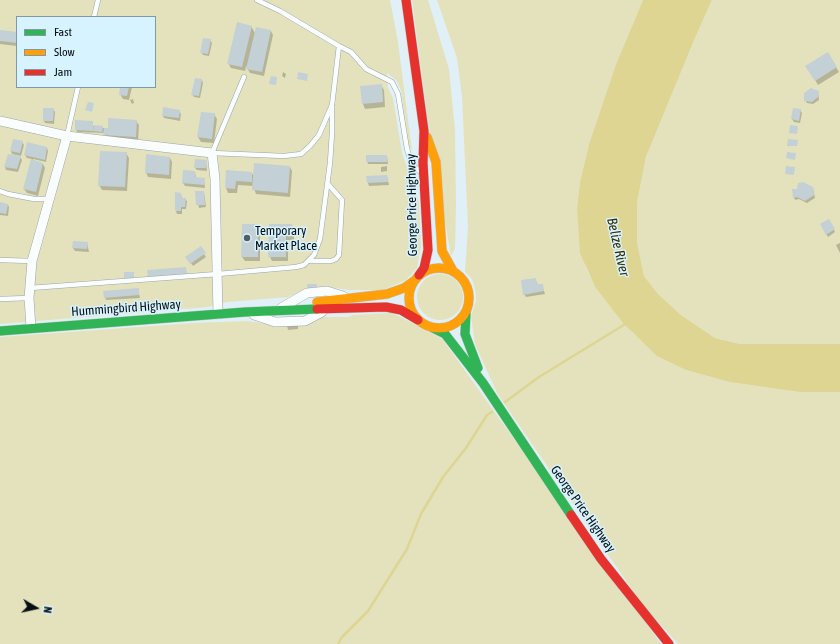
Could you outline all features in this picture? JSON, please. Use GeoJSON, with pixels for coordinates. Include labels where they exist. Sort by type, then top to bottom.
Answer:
{"type":"FeatureCollection","features":[{"type":"Feature","properties":{"kind":"main road","name":"George Price Highway"},"geometry":{"type":"LineString","coordinates":[[406,0],[424,131],[423,175],[428,250],[424,268],[417,278]]}},
{"type":"Feature","properties":{"kind":"main road","name":"George Price Highway"},"geometry":{"type":"LineString","coordinates":[[424,131],[436,162],[442,251],[453,271]]}},
{"type":"Feature","properties":{"kind":"main road"},"geometry":{"type":"LineString","coordinates":[[433,268],[443,268],[453,271],[464,281],[469,291],[469,302],[466,313],[452,326],[443,329],[433,328],[418,320],[412,311],[409,302],[410,291],[417,278],[433,268]]}},
{"type":"Feature","properties":{"kind":"main road","name":"Hummingbird Highway"},"geometry":{"type":"LineString","coordinates":[[255,312],[347,298],[387,294],[404,288],[417,278]]}},
{"type":"Feature","properties":{"kind":"main road","name":"Hummingbird Highway"},"geometry":{"type":"LineString","coordinates":[[0,331],[245,312],[394,308],[408,313],[418,320]]}},
{"type":"Feature","properties":{"kind":"main road","name":"George Price Highway"},"geometry":{"type":"LineString","coordinates":[[466,313],[466,334],[483,383]]}},
{"type":"Feature","properties":{"kind":"main road","name":"George Price Highway"},"geometry":{"type":"LineString","coordinates":[[433,328],[449,338],[483,383],[526,450],[601,559],[669,644]]}},
{"type":"Feature","properties":{"kind":"street"},"geometry":{"type":"LineString","coordinates":[[0,121],[67,136],[212,153],[215,179],[215,253],[218,274],[218,314]]}},
{"type":"Feature","properties":{"kind":"street"},"geometry":{"type":"LineString","coordinates":[[31,328],[30,293],[32,261],[67,136]]}},
{"type":"Feature","properties":{"kind":"street"},"geometry":{"type":"LineString","coordinates":[[245,312],[275,322],[305,321],[326,310]]}},
{"type":"Feature","properties":{"kind":"lane"},"geometry":{"type":"LineString","coordinates":[[94,16],[98,0]]}},
{"type":"Feature","properties":{"kind":"lane"},"geometry":{"type":"LineString","coordinates":[[257,0],[280,11],[339,46],[352,52],[366,69],[385,78],[396,88],[407,149],[412,164],[423,175]]}},
{"type":"Feature","properties":{"kind":"lane"},"geometry":{"type":"LineString","coordinates":[[310,261],[314,256],[320,239],[328,184],[332,133],[332,105],[339,46]]}},
{"type":"Feature","properties":{"kind":"lane"},"geometry":{"type":"LineString","coordinates":[[244,77],[212,153],[284,156],[301,154],[319,135],[332,105]]}},
{"type":"Feature","properties":{"kind":"lane"},"geometry":{"type":"LineString","coordinates":[[67,136],[78,88]]}},
{"type":"Feature","properties":{"kind":"lane"},"geometry":{"type":"LineString","coordinates":[[0,300],[30,293],[296,267],[310,261],[331,261],[336,259],[339,255],[342,200],[328,184]]}},
{"type":"Feature","properties":{"kind":"lane"},"geometry":{"type":"LineString","coordinates":[[0,191],[34,199],[49,199]]}},
{"type":"Feature","properties":{"kind":"lane"},"geometry":{"type":"LineString","coordinates":[[0,260],[32,261]]}},
{"type":"Feature","properties":{"kind":"shaded area"},"geometry":{"type":"Polygon","coordinates":[[[0,0],[390,0],[398,42],[412,151],[409,146],[401,91],[397,81],[387,73],[388,88],[393,98],[402,153],[419,202],[421,246],[417,268],[406,280],[383,290],[349,290],[329,287],[306,289],[288,297],[227,302],[208,307],[0,324],[0,0]]]}},
{"type":"Feature","properties":{"kind":"shaded area"},"geometry":{"type":"Polygon","coordinates":[[[412,0],[428,0],[449,69],[455,131],[456,204],[455,249],[451,256],[428,122],[412,0]]]}},
{"type":"Feature","properties":{"kind":"shaded area"},"geometry":{"type":"Polygon","coordinates":[[[437,0],[643,0],[616,64],[589,144],[580,182],[577,208],[586,268],[595,287],[634,334],[686,370],[729,382],[799,392],[840,392],[840,644],[678,644],[642,604],[497,393],[475,344],[471,316],[476,301],[476,293],[472,279],[465,272],[468,226],[462,97],[457,58],[437,0]]]}},
{"type":"Feature","properties":{"kind":"shaded area"},"geometry":{"type":"Polygon","coordinates":[[[712,0],[840,0],[840,344],[740,344],[715,338],[681,315],[658,294],[644,276],[637,242],[637,203],[646,157],[712,0]]]}},
{"type":"Feature","properties":{"kind":"shaded area"},"geometry":{"type":"Polygon","coordinates":[[[440,274],[453,278],[459,284],[463,297],[459,310],[453,316],[440,320],[427,316],[421,310],[417,297],[421,284],[427,278],[440,274]]]}},
{"type":"Feature","properties":{"kind":"shaded area"},"geometry":{"type":"Polygon","coordinates":[[[392,313],[431,332],[443,340],[661,644],[0,644],[0,337],[194,323],[247,321],[275,325],[319,317],[348,317],[353,315],[392,313]]]}},
{"type":"Feature","properties":{"kind":"water","name":"Belize River"},"geometry":{"type":"Polygon","coordinates":[[[643,0],[712,0],[646,157],[637,203],[637,242],[644,276],[658,294],[681,315],[715,338],[740,344],[840,344],[840,392],[799,392],[729,382],[686,370],[657,356],[624,324],[595,287],[580,253],[577,208],[580,182],[589,144],[616,64],[643,0]]]}},
{"type":"Feature","properties":{"kind":"building"},"geometry":{"type":"Polygon","coordinates":[[[237,22],[252,26],[242,67],[227,64],[237,22]]]}},
{"type":"Feature","properties":{"kind":"building"},"geometry":{"type":"Polygon","coordinates":[[[256,27],[271,30],[262,72],[246,69],[256,27]]]}},
{"type":"Feature","properties":{"kind":"building"},"geometry":{"type":"Polygon","coordinates":[[[0,30],[16,32],[16,43],[0,41],[0,30]]]}},
{"type":"Feature","properties":{"kind":"building"},"geometry":{"type":"Polygon","coordinates":[[[203,38],[211,39],[208,54],[200,53],[203,38]]]}},
{"type":"Feature","properties":{"kind":"building"},"geometry":{"type":"Polygon","coordinates":[[[828,52],[837,67],[815,81],[805,66],[828,52]]]}},
{"type":"Feature","properties":{"kind":"building"},"geometry":{"type":"Polygon","coordinates":[[[298,72],[308,74],[307,81],[297,79],[298,72]]]}},
{"type":"Feature","properties":{"kind":"building"},"geometry":{"type":"Polygon","coordinates":[[[271,76],[277,77],[276,85],[269,84],[271,76]]]}},
{"type":"Feature","properties":{"kind":"building"},"geometry":{"type":"Polygon","coordinates":[[[195,78],[202,79],[199,96],[191,95],[195,78]]]}},
{"type":"Feature","properties":{"kind":"building"},"geometry":{"type":"Polygon","coordinates":[[[382,84],[383,102],[362,104],[360,86],[382,84]]]}},
{"type":"Feature","properties":{"kind":"building"},"geometry":{"type":"Polygon","coordinates":[[[120,88],[129,88],[127,96],[119,95],[120,88]]]}},
{"type":"Feature","properties":{"kind":"building"},"geometry":{"type":"Polygon","coordinates":[[[811,88],[819,91],[818,97],[812,102],[804,101],[804,93],[811,88]]]}},
{"type":"Feature","properties":{"kind":"building"},"geometry":{"type":"Polygon","coordinates":[[[88,102],[94,103],[92,112],[85,110],[88,102]]]}},
{"type":"Feature","properties":{"kind":"building"},"geometry":{"type":"Polygon","coordinates":[[[163,107],[180,110],[179,118],[162,116],[163,107]]]}},
{"type":"Feature","properties":{"kind":"building"},"geometry":{"type":"Polygon","coordinates":[[[43,108],[54,108],[53,121],[43,121],[43,108]]]}},
{"type":"Feature","properties":{"kind":"building"},"geometry":{"type":"Polygon","coordinates":[[[793,108],[801,109],[799,121],[791,119],[793,108]]]}},
{"type":"Feature","properties":{"kind":"building"},"geometry":{"type":"Polygon","coordinates":[[[201,112],[215,113],[212,139],[197,137],[201,112]]]}},
{"type":"Feature","properties":{"kind":"building"},"geometry":{"type":"Polygon","coordinates":[[[108,118],[137,120],[136,137],[103,135],[104,128],[108,128],[108,118]]]}},
{"type":"Feature","properties":{"kind":"building"},"geometry":{"type":"Polygon","coordinates":[[[75,120],[93,121],[93,131],[75,130],[75,120]]]}},
{"type":"Feature","properties":{"kind":"building"},"geometry":{"type":"Polygon","coordinates":[[[94,125],[103,126],[102,132],[93,131],[94,125]]]}},
{"type":"Feature","properties":{"kind":"building"},"geometry":{"type":"Polygon","coordinates":[[[790,125],[798,126],[797,134],[789,133],[790,125]]]}},
{"type":"Feature","properties":{"kind":"building"},"geometry":{"type":"Polygon","coordinates":[[[13,139],[23,141],[20,153],[10,151],[13,139]]]}},
{"type":"Feature","properties":{"kind":"building"},"geometry":{"type":"Polygon","coordinates":[[[788,139],[798,140],[797,146],[787,146],[788,139]]]}},
{"type":"Feature","properties":{"kind":"building"},"geometry":{"type":"Polygon","coordinates":[[[27,142],[47,147],[45,160],[24,155],[27,142]]]}},
{"type":"Feature","properties":{"kind":"building"},"geometry":{"type":"Polygon","coordinates":[[[100,151],[127,152],[125,187],[98,186],[100,151]]]}},
{"type":"Feature","properties":{"kind":"building"},"geometry":{"type":"Polygon","coordinates":[[[787,152],[796,153],[795,160],[786,158],[787,152]]]}},
{"type":"Feature","properties":{"kind":"building"},"geometry":{"type":"Polygon","coordinates":[[[8,154],[21,156],[17,169],[4,167],[8,154]]]}},
{"type":"Feature","properties":{"kind":"building"},"geometry":{"type":"Polygon","coordinates":[[[146,154],[170,157],[169,175],[145,173],[146,154]]]}},
{"type":"Feature","properties":{"kind":"building"},"geometry":{"type":"Polygon","coordinates":[[[366,155],[387,155],[387,162],[366,162],[366,155]]]}},
{"type":"Feature","properties":{"kind":"building"},"geometry":{"type":"Polygon","coordinates":[[[31,159],[43,163],[36,192],[23,189],[31,159]]]}},
{"type":"Feature","properties":{"kind":"building"},"geometry":{"type":"Polygon","coordinates":[[[195,159],[207,160],[206,168],[194,168],[195,159]]]}},
{"type":"Feature","properties":{"kind":"building"},"geometry":{"type":"Polygon","coordinates":[[[254,163],[290,166],[288,193],[252,190],[254,163]]]}},
{"type":"Feature","properties":{"kind":"building"},"geometry":{"type":"Polygon","coordinates":[[[786,166],[795,167],[794,175],[785,174],[786,166]]]}},
{"type":"Feature","properties":{"kind":"building"},"geometry":{"type":"Polygon","coordinates":[[[183,170],[195,171],[195,177],[205,178],[204,185],[182,183],[183,170]]]}},
{"type":"Feature","properties":{"kind":"building"},"geometry":{"type":"Polygon","coordinates":[[[226,170],[252,172],[252,182],[236,181],[235,189],[225,188],[226,170]]]}},
{"type":"Feature","properties":{"kind":"building"},"geometry":{"type":"Polygon","coordinates":[[[387,175],[388,182],[367,183],[366,176],[387,175]]]}},
{"type":"Feature","properties":{"kind":"building"},"geometry":{"type":"Polygon","coordinates":[[[803,182],[813,187],[814,195],[805,201],[797,197],[793,198],[792,189],[797,189],[798,183],[803,182]]]}},
{"type":"Feature","properties":{"kind":"building"},"geometry":{"type":"Polygon","coordinates":[[[195,191],[204,191],[205,205],[196,205],[195,191]]]}},
{"type":"Feature","properties":{"kind":"building"},"geometry":{"type":"Polygon","coordinates":[[[175,192],[181,193],[181,198],[186,198],[185,207],[181,207],[181,211],[175,211],[175,192]]]}},
{"type":"Feature","properties":{"kind":"building"},"geometry":{"type":"Polygon","coordinates":[[[0,202],[8,204],[6,214],[0,213],[0,202]]]}},
{"type":"Feature","properties":{"kind":"building"},"geometry":{"type":"Polygon","coordinates":[[[829,219],[835,229],[826,235],[820,224],[829,219]]]}},
{"type":"Feature","properties":{"kind":"building"},"geometry":{"type":"Polygon","coordinates":[[[242,224],[258,224],[258,257],[241,257],[242,224]]]}},
{"type":"Feature","properties":{"kind":"building"},"geometry":{"type":"Polygon","coordinates":[[[269,224],[292,224],[292,236],[286,236],[286,257],[268,257],[269,224]]]}},
{"type":"Feature","properties":{"kind":"building"},"geometry":{"type":"Polygon","coordinates":[[[73,241],[88,242],[87,249],[72,248],[73,241]]]}},
{"type":"Feature","properties":{"kind":"building"},"geometry":{"type":"Polygon","coordinates":[[[201,246],[206,253],[190,264],[185,257],[201,246]]]}},
{"type":"Feature","properties":{"kind":"building"},"geometry":{"type":"Polygon","coordinates":[[[186,267],[187,274],[148,277],[147,270],[186,267]]]}},
{"type":"Feature","properties":{"kind":"building"},"geometry":{"type":"Polygon","coordinates":[[[124,272],[134,272],[134,278],[124,279],[124,272]]]}},
{"type":"Feature","properties":{"kind":"building"},"geometry":{"type":"Polygon","coordinates":[[[536,278],[537,284],[543,284],[544,291],[523,295],[521,280],[536,278]]]}},
{"type":"Feature","properties":{"kind":"building"},"geometry":{"type":"Polygon","coordinates":[[[307,284],[317,284],[317,287],[307,288],[307,284]]]}},
{"type":"Feature","properties":{"kind":"building"},"geometry":{"type":"Polygon","coordinates":[[[139,288],[139,295],[104,298],[103,291],[139,288]]]}},
{"type":"Feature","properties":{"kind":"waterway"},"geometry":{"type":"LineString","coordinates":[[505,402],[539,377],[627,323]]}},
{"type":"Feature","properties":{"kind":"waterway"},"geometry":{"type":"LineString","coordinates":[[338,644],[342,637],[368,611],[407,549],[421,514],[443,477],[466,448],[487,415],[492,412]]}},
{"type":"Feature","properties":{"kind":"traffic: fast"},"geometry":{"type":"LineString","coordinates":[[0,331],[245,312],[317,309]]}},
{"type":"Feature","properties":{"kind":"traffic: fast"},"geometry":{"type":"LineString","coordinates":[[466,313],[465,334],[478,368]]}},
{"type":"Feature","properties":{"kind":"traffic: fast"},"geometry":{"type":"LineString","coordinates":[[433,328],[445,334],[483,383],[571,515]]}},
{"type":"Feature","properties":{"kind":"traffic: slow"},"geometry":{"type":"LineString","coordinates":[[427,137],[436,162],[442,251],[453,271]]}},
{"type":"Feature","properties":{"kind":"traffic: slow"},"geometry":{"type":"LineString","coordinates":[[433,268],[445,268],[461,276],[467,286],[469,298],[467,310],[461,320],[445,328],[433,328],[417,320],[409,304],[409,292],[417,276],[433,268]]}},
{"type":"Feature","properties":{"kind":"traffic: slow"},"geometry":{"type":"LineString","coordinates":[[317,302],[387,294],[404,288],[414,281]]}},
{"type":"Feature","properties":{"kind":"traffic: jam"},"geometry":{"type":"LineString","coordinates":[[406,0],[424,131],[423,163],[428,250],[424,268],[419,275]]}},
{"type":"Feature","properties":{"kind":"traffic: jam"},"geometry":{"type":"LineString","coordinates":[[317,309],[386,307],[401,310],[418,320]]}},
{"type":"Feature","properties":{"kind":"traffic: jam"},"geometry":{"type":"LineString","coordinates":[[571,515],[601,559],[669,644]]}},
{"type":"Feature","properties":{"kind":"place","name":"Temporary Market Place"},"geometry":{"type":"Point","coordinates":[247,238]}}]}
